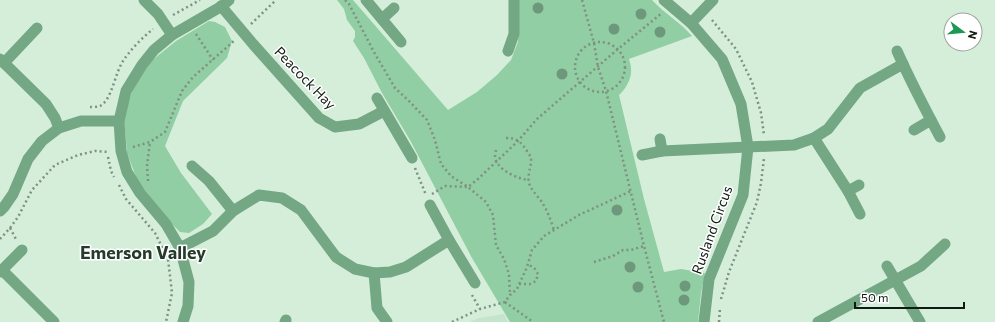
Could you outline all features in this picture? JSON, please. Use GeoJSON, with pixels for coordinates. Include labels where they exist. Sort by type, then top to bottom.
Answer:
{"type":"FeatureCollection","features":[{"type":"Feature","properties":{"kind":"street"},"geometry":{"type":"LineString","coordinates":[[144,0],[158,14],[172,35]]}},
{"type":"Feature","properties":{"kind":"street"},"geometry":{"type":"LineString","coordinates":[[366,0],[401,42]]}},
{"type":"Feature","properties":{"kind":"street"},"geometry":{"type":"LineString","coordinates":[[508,50],[514,34],[514,0]]}},
{"type":"Feature","properties":{"kind":"street"},"geometry":{"type":"LineString","coordinates":[[692,23],[713,0]]}},
{"type":"Feature","properties":{"kind":"street"},"geometry":{"type":"LineString","coordinates":[[183,322],[188,306],[189,282],[180,248],[166,224],[140,193],[127,172],[121,151],[119,121],[126,91],[142,65],[154,50],[172,35],[225,3]]}},
{"type":"Feature","properties":{"kind":"street","name":"Peacock Hay"},"geometry":{"type":"LineString","coordinates":[[225,3],[242,32],[319,118],[335,127],[359,124],[384,111]]}},
{"type":"Feature","properties":{"kind":"street","name":"Rusland Circus"},"geometry":{"type":"LineString","coordinates":[[668,3],[692,23],[722,59],[741,104],[748,147],[743,195],[709,279],[704,322]]}},
{"type":"Feature","properties":{"kind":"street"},"geometry":{"type":"LineString","coordinates":[[382,19],[394,8]]}},
{"type":"Feature","properties":{"kind":"street"},"geometry":{"type":"LineString","coordinates":[[37,28],[2,61],[46,104],[55,118],[59,128]]}},
{"type":"Feature","properties":{"kind":"street"},"geometry":{"type":"LineString","coordinates":[[897,51],[940,137]]}},
{"type":"Feature","properties":{"kind":"street"},"geometry":{"type":"LineString","coordinates":[[642,155],[662,151],[794,145],[814,138],[828,129],[860,88],[903,64]]}},
{"type":"Feature","properties":{"kind":"street"},"geometry":{"type":"LineString","coordinates":[[377,98],[412,158]]}},
{"type":"Feature","properties":{"kind":"street"},"geometry":{"type":"LineString","coordinates":[[914,130],[931,120]]}},
{"type":"Feature","properties":{"kind":"street"},"geometry":{"type":"LineString","coordinates":[[0,211],[13,194],[28,159],[42,141],[59,128],[80,121],[119,121]]}},
{"type":"Feature","properties":{"kind":"street"},"geometry":{"type":"LineString","coordinates":[[814,138],[860,214]]}},
{"type":"Feature","properties":{"kind":"street"},"geometry":{"type":"LineString","coordinates":[[660,139],[662,151]]}},
{"type":"Feature","properties":{"kind":"street"},"geometry":{"type":"LineString","coordinates":[[192,166],[210,181],[233,211]]}},
{"type":"Feature","properties":{"kind":"street"},"geometry":{"type":"LineString","coordinates":[[848,192],[860,185]]}},
{"type":"Feature","properties":{"kind":"street"},"geometry":{"type":"LineString","coordinates":[[180,248],[213,231],[233,211],[259,195],[282,198],[301,210],[336,257],[355,269],[374,273],[390,272],[406,267],[449,240]]}},
{"type":"Feature","properties":{"kind":"street"},"geometry":{"type":"LineString","coordinates":[[430,205],[449,240],[476,283]]}},
{"type":"Feature","properties":{"kind":"street"},"geometry":{"type":"LineString","coordinates":[[818,322],[921,266],[945,244]]}},
{"type":"Feature","properties":{"kind":"street"},"geometry":{"type":"LineString","coordinates":[[22,250],[1,271],[54,322]]}},
{"type":"Feature","properties":{"kind":"street"},"geometry":{"type":"LineString","coordinates":[[887,266],[920,322]]}},
{"type":"Feature","properties":{"kind":"street"},"geometry":{"type":"LineString","coordinates":[[374,273],[377,308],[387,322]]}},
{"type":"Feature","properties":{"kind":"path"},"geometry":{"type":"LineString","coordinates":[[85,107],[98,106],[104,103],[111,92],[122,63],[140,41],[163,21],[200,0]]}},
{"type":"Feature","properties":{"kind":"path"},"geometry":{"type":"LineString","coordinates":[[0,239],[18,217],[32,190],[56,165],[78,154],[95,151],[121,151],[150,142],[165,132],[182,91],[193,77],[276,0]]}},
{"type":"Feature","properties":{"kind":"path"},"geometry":{"type":"LineString","coordinates":[[345,0],[349,4],[375,54],[395,88],[427,120],[436,140],[441,164],[450,176],[468,187],[486,202],[493,216],[496,245],[510,274],[510,295]]}},
{"type":"Feature","properties":{"kind":"path"},"geometry":{"type":"LineString","coordinates":[[582,0],[664,322]]}},
{"type":"Feature","properties":{"kind":"path"},"geometry":{"type":"LineString","coordinates":[[412,158],[426,197],[445,186],[468,187],[497,162],[537,119],[618,50],[668,3]]}},
{"type":"Feature","properties":{"kind":"path"},"geometry":{"type":"LineString","coordinates":[[190,25],[213,60]]}},
{"type":"Feature","properties":{"kind":"path"},"geometry":{"type":"LineString","coordinates":[[600,42],[612,45],[618,50],[622,57],[624,65],[620,81],[613,87],[606,90],[599,91],[585,87],[576,75],[576,59],[586,46],[594,43],[600,42]]}},
{"type":"Feature","properties":{"kind":"path"},"geometry":{"type":"LineString","coordinates":[[506,138],[518,140],[526,148],[531,159],[528,175],[529,184],[534,193],[543,203],[554,230]]}},
{"type":"Feature","properties":{"kind":"path"},"geometry":{"type":"LineString","coordinates":[[150,142],[147,166],[148,180],[152,186]]}},
{"type":"Feature","properties":{"kind":"path"},"geometry":{"type":"LineString","coordinates":[[496,150],[495,156],[497,162],[511,175],[529,180]]}},
{"type":"Feature","properties":{"kind":"path"},"geometry":{"type":"LineString","coordinates":[[107,152],[111,172],[115,178]]}},
{"type":"Feature","properties":{"kind":"path"},"geometry":{"type":"LineString","coordinates":[[119,185],[126,199],[155,233],[168,259],[172,293],[166,322]]}},
{"type":"Feature","properties":{"kind":"path"},"geometry":{"type":"LineString","coordinates":[[452,322],[480,309],[505,302],[517,289],[528,264],[532,250],[544,236],[578,216],[631,191]]}},
{"type":"Feature","properties":{"kind":"path"},"geometry":{"type":"LineString","coordinates":[[594,262],[613,256],[623,250],[631,250],[644,246]]}},
{"type":"Feature","properties":{"kind":"path"},"geometry":{"type":"LineString","coordinates":[[519,284],[530,284],[536,280],[538,274],[535,269],[528,264]]}},
{"type":"Feature","properties":{"kind":"path"},"geometry":{"type":"LineString","coordinates":[[505,302],[533,322]]}},
{"type":"Feature","properties":{"kind":"shaded area"},"geometry":{"type":"Polygon","coordinates":[[[504,314],[508,322],[469,322],[479,318],[504,314]]]}},
{"type":"Feature","properties":{"kind":"green space"},"geometry":{"type":"Polygon","coordinates":[[[337,0],[353,0],[448,110],[477,92],[497,75],[511,60],[518,42],[519,0],[652,0],[682,26],[692,36],[629,59],[631,76],[626,87],[619,95],[644,199],[664,272],[681,269],[705,273],[698,322],[510,322],[472,258],[410,140],[353,41],[355,31],[347,20],[344,9],[337,0]]]}},
{"type":"Feature","properties":{"kind":"green space"},"geometry":{"type":"Polygon","coordinates":[[[209,21],[225,27],[232,41],[227,58],[183,101],[165,146],[181,173],[212,214],[203,224],[189,233],[180,232],[170,222],[138,182],[127,153],[124,116],[134,85],[150,62],[176,41],[209,21]]]}},
{"type":"Feature","properties":{"kind":"district","name":"Emerson Valley"},"geometry":{"type":"Point","coordinates":[143,253]}}]}
